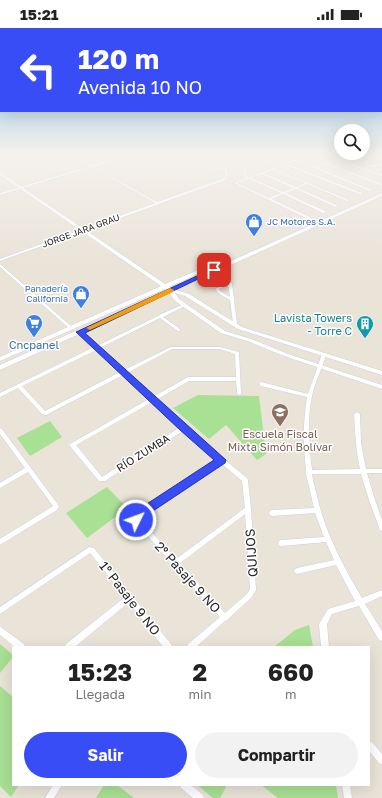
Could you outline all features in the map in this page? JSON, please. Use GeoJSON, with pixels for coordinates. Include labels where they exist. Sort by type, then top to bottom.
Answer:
{"type":"FeatureCollection","features":[{"type":"Feature","properties":{"kind":"main road"},"geometry":{"type":"LineString","coordinates":[[25,190],[168,288],[187,295],[234,325],[382,373]]}},
{"type":"Feature","properties":{"kind":"main road"},"geometry":{"type":"LineString","coordinates":[[286,237],[315,221],[382,190]]}},
{"type":"Feature","properties":{"kind":"main road"},"geometry":{"type":"LineString","coordinates":[[0,359],[168,288],[382,194]]}},
{"type":"Feature","properties":{"kind":"main road"},"geometry":{"type":"LineString","coordinates":[[168,288],[177,300],[223,332],[320,367],[382,387]]}},
{"type":"Feature","properties":{"kind":"main road"},"geometry":{"type":"LineString","coordinates":[[0,368],[80,332],[168,288]]}},
{"type":"Feature","properties":{"kind":"street"},"geometry":{"type":"LineString","coordinates":[[0,194],[12,190]]}},
{"type":"Feature","properties":{"kind":"street"},"geometry":{"type":"LineString","coordinates":[[134,190],[158,204]]}},
{"type":"Feature","properties":{"kind":"street","name":"JORGE JARA GRAU"},"geometry":{"type":"LineString","coordinates":[[0,260],[196,190]]}},
{"type":"Feature","properties":{"kind":"street"},"geometry":{"type":"LineString","coordinates":[[250,190],[315,221]]}},
{"type":"Feature","properties":{"kind":"street"},"geometry":{"type":"LineString","coordinates":[[275,190],[324,212]]}},
{"type":"Feature","properties":{"kind":"street"},"geometry":{"type":"LineString","coordinates":[[270,199],[291,190]]}},
{"type":"Feature","properties":{"kind":"street"},"geometry":{"type":"LineString","coordinates":[[299,190],[336,206]]}},
{"type":"Feature","properties":{"kind":"street"},"geometry":{"type":"LineString","coordinates":[[324,190],[348,200]]}},
{"type":"Feature","properties":{"kind":"street"},"geometry":{"type":"LineString","coordinates":[[351,190],[361,194]]}},
{"type":"Feature","properties":{"kind":"street"},"geometry":{"type":"LineString","coordinates":[[0,265],[71,328]]}},
{"type":"Feature","properties":{"kind":"street"},"geometry":{"type":"LineString","coordinates":[[232,300],[217,290],[230,281],[232,300],[234,325]]}},
{"type":"Feature","properties":{"kind":"street"},"geometry":{"type":"LineString","coordinates":[[0,395],[184,305]]}},
{"type":"Feature","properties":{"kind":"street"},"geometry":{"type":"LineString","coordinates":[[160,316],[179,330]]}},
{"type":"Feature","properties":{"kind":"street"},"geometry":{"type":"LineString","coordinates":[[80,332],[152,399],[221,460]]}},
{"type":"Feature","properties":{"kind":"street"},"geometry":{"type":"LineString","coordinates":[[19,386],[45,413],[171,348],[220,348],[237,353],[239,393]]}},
{"type":"Feature","properties":{"kind":"street"},"geometry":{"type":"LineString","coordinates":[[324,355],[309,396],[306,434],[308,472],[317,510],[337,562],[359,603],[382,637]]}},
{"type":"Feature","properties":{"kind":"street"},"geometry":{"type":"LineString","coordinates":[[152,399],[188,379],[238,379]]}},
{"type":"Feature","properties":{"kind":"street"},"geometry":{"type":"LineString","coordinates":[[261,384],[309,396]]}},
{"type":"Feature","properties":{"kind":"street","name":"RÍO ZUMBA"},"geometry":{"type":"LineString","coordinates":[[152,399],[72,444],[96,473],[103,478],[184,428]]}},
{"type":"Feature","properties":{"kind":"street"},"geometry":{"type":"LineString","coordinates":[[357,414],[362,471],[370,499],[382,528]]}},
{"type":"Feature","properties":{"kind":"street"},"geometry":{"type":"LineString","coordinates":[[0,430],[2,436],[29,469],[56,506],[0,542]]}},
{"type":"Feature","properties":{"kind":"street","name":"QUIJOS"},"geometry":{"type":"LineString","coordinates":[[192,646],[249,596],[253,590],[245,480],[221,460]]}},
{"type":"Feature","properties":{"kind":"street","name":"2º Pasaje 9 NO"},"geometry":{"type":"LineString","coordinates":[[221,460],[135,518],[225,618]]}},
{"type":"Feature","properties":{"kind":"street"},"geometry":{"type":"LineString","coordinates":[[0,486],[29,469]]}},
{"type":"Feature","properties":{"kind":"street"},"geometry":{"type":"LineString","coordinates":[[308,472],[382,471]]}},
{"type":"Feature","properties":{"kind":"street"},"geometry":{"type":"LineString","coordinates":[[175,563],[248,509]]}},
{"type":"Feature","properties":{"kind":"street"},"geometry":{"type":"LineString","coordinates":[[272,513],[317,510]]}},
{"type":"Feature","properties":{"kind":"street"},"geometry":{"type":"LineString","coordinates":[[281,543],[328,539]]}},
{"type":"Feature","properties":{"kind":"street","name":"1º Pasaje 9 NO"},"geometry":{"type":"LineString","coordinates":[[0,610],[89,550],[92,550],[167,646]]}},
{"type":"Feature","properties":{"kind":"street"},"geometry":{"type":"LineString","coordinates":[[297,571],[337,562]]}},
{"type":"Feature","properties":{"kind":"street"},"geometry":{"type":"LineString","coordinates":[[325,646],[323,624],[330,612],[359,603],[382,593]]}},
{"type":"Feature","properties":{"kind":"street"},"geometry":{"type":"LineString","coordinates":[[70,646],[130,597]]}},
{"type":"Feature","properties":{"kind":"street"},"geometry":{"type":"LineString","coordinates":[[0,630],[20,646]]}},
{"type":"Feature","properties":{"kind":"street"},"geometry":{"type":"LineString","coordinates":[[370,746],[382,760]]}},
{"type":"Feature","properties":{"kind":"street"},"geometry":{"type":"LineString","coordinates":[[49,798],[57,786]]}},
{"type":"Feature","properties":{"kind":"street"},"geometry":{"type":"LineString","coordinates":[[185,786],[200,798]]}},
{"type":"Feature","properties":{"kind":"street"},"geometry":{"type":"LineString","coordinates":[[346,786],[348,798]]}},
{"type":"Feature","properties":{"kind":"green space"},"geometry":{"type":"Polygon","coordinates":[[[198,395],[259,396],[266,454],[257,460],[226,425],[209,439],[173,408],[198,395]]]}},
{"type":"Feature","properties":{"kind":"green space"},"geometry":{"type":"Polygon","coordinates":[[[50,421],[62,437],[30,456],[17,438],[50,421]]]}},
{"type":"Feature","properties":{"kind":"green space"},"geometry":{"type":"Polygon","coordinates":[[[107,487],[127,508],[87,538],[66,513],[107,487]]]}},
{"type":"Feature","properties":{"kind":"green space"},"geometry":{"type":"Polygon","coordinates":[[[309,625],[313,646],[275,646],[295,630],[309,625]]]}},
{"type":"Feature","properties":{"kind":"green space"},"geometry":{"type":"Polygon","coordinates":[[[0,644],[12,654],[12,658],[0,673],[0,644]]]}},
{"type":"Feature","properties":{"kind":"green space"},"geometry":{"type":"Polygon","coordinates":[[[0,686],[12,696],[12,786],[18,786],[11,797],[0,786],[0,686]]]}},
{"type":"Feature","properties":{"kind":"green space"},"geometry":{"type":"Polygon","coordinates":[[[103,786],[118,786],[134,798],[96,798],[103,786]]]}},
{"type":"Feature","properties":{"kind":"green space"},"geometry":{"type":"Polygon","coordinates":[[[198,786],[226,786],[220,798],[213,798],[198,786]]]}},
{"type":"Feature","properties":{"kind":"green space"},"geometry":{"type":"Polygon","coordinates":[[[262,786],[336,786],[338,798],[278,798],[262,786]]]}},
{"type":"Feature","properties":{"kind":"slow traffic"},"geometry":{"type":"LineString","coordinates":[[90,328],[170,290]]}},
{"type":"Feature","properties":{"kind":"place","name":"JC Motores S.A."},"geometry":{"type":"Point","coordinates":[254,237]}},
{"type":"Feature","properties":{"kind":"place","name":"Panadería California"},"geometry":{"type":"Point","coordinates":[81,309]}},
{"type":"Feature","properties":{"kind":"place","name":"Cncpanel"},"geometry":{"type":"Point","coordinates":[34,338]}},
{"type":"Feature","properties":{"kind":"place","name":"Lavista Towers - Torre C"},"geometry":{"type":"Point","coordinates":[365,339]}},
{"type":"Feature","properties":{"kind":"place","name":"Escuela Fiscal Mixta Simón Bolívar"},"geometry":{"type":"Point","coordinates":[280,427]}},
{"type":"Feature","properties":{"kind":"route"},"geometry":{"type":"LineString","coordinates":[[136,520],[136,516],[221,460],[80,332],[214,270]]}}]}
